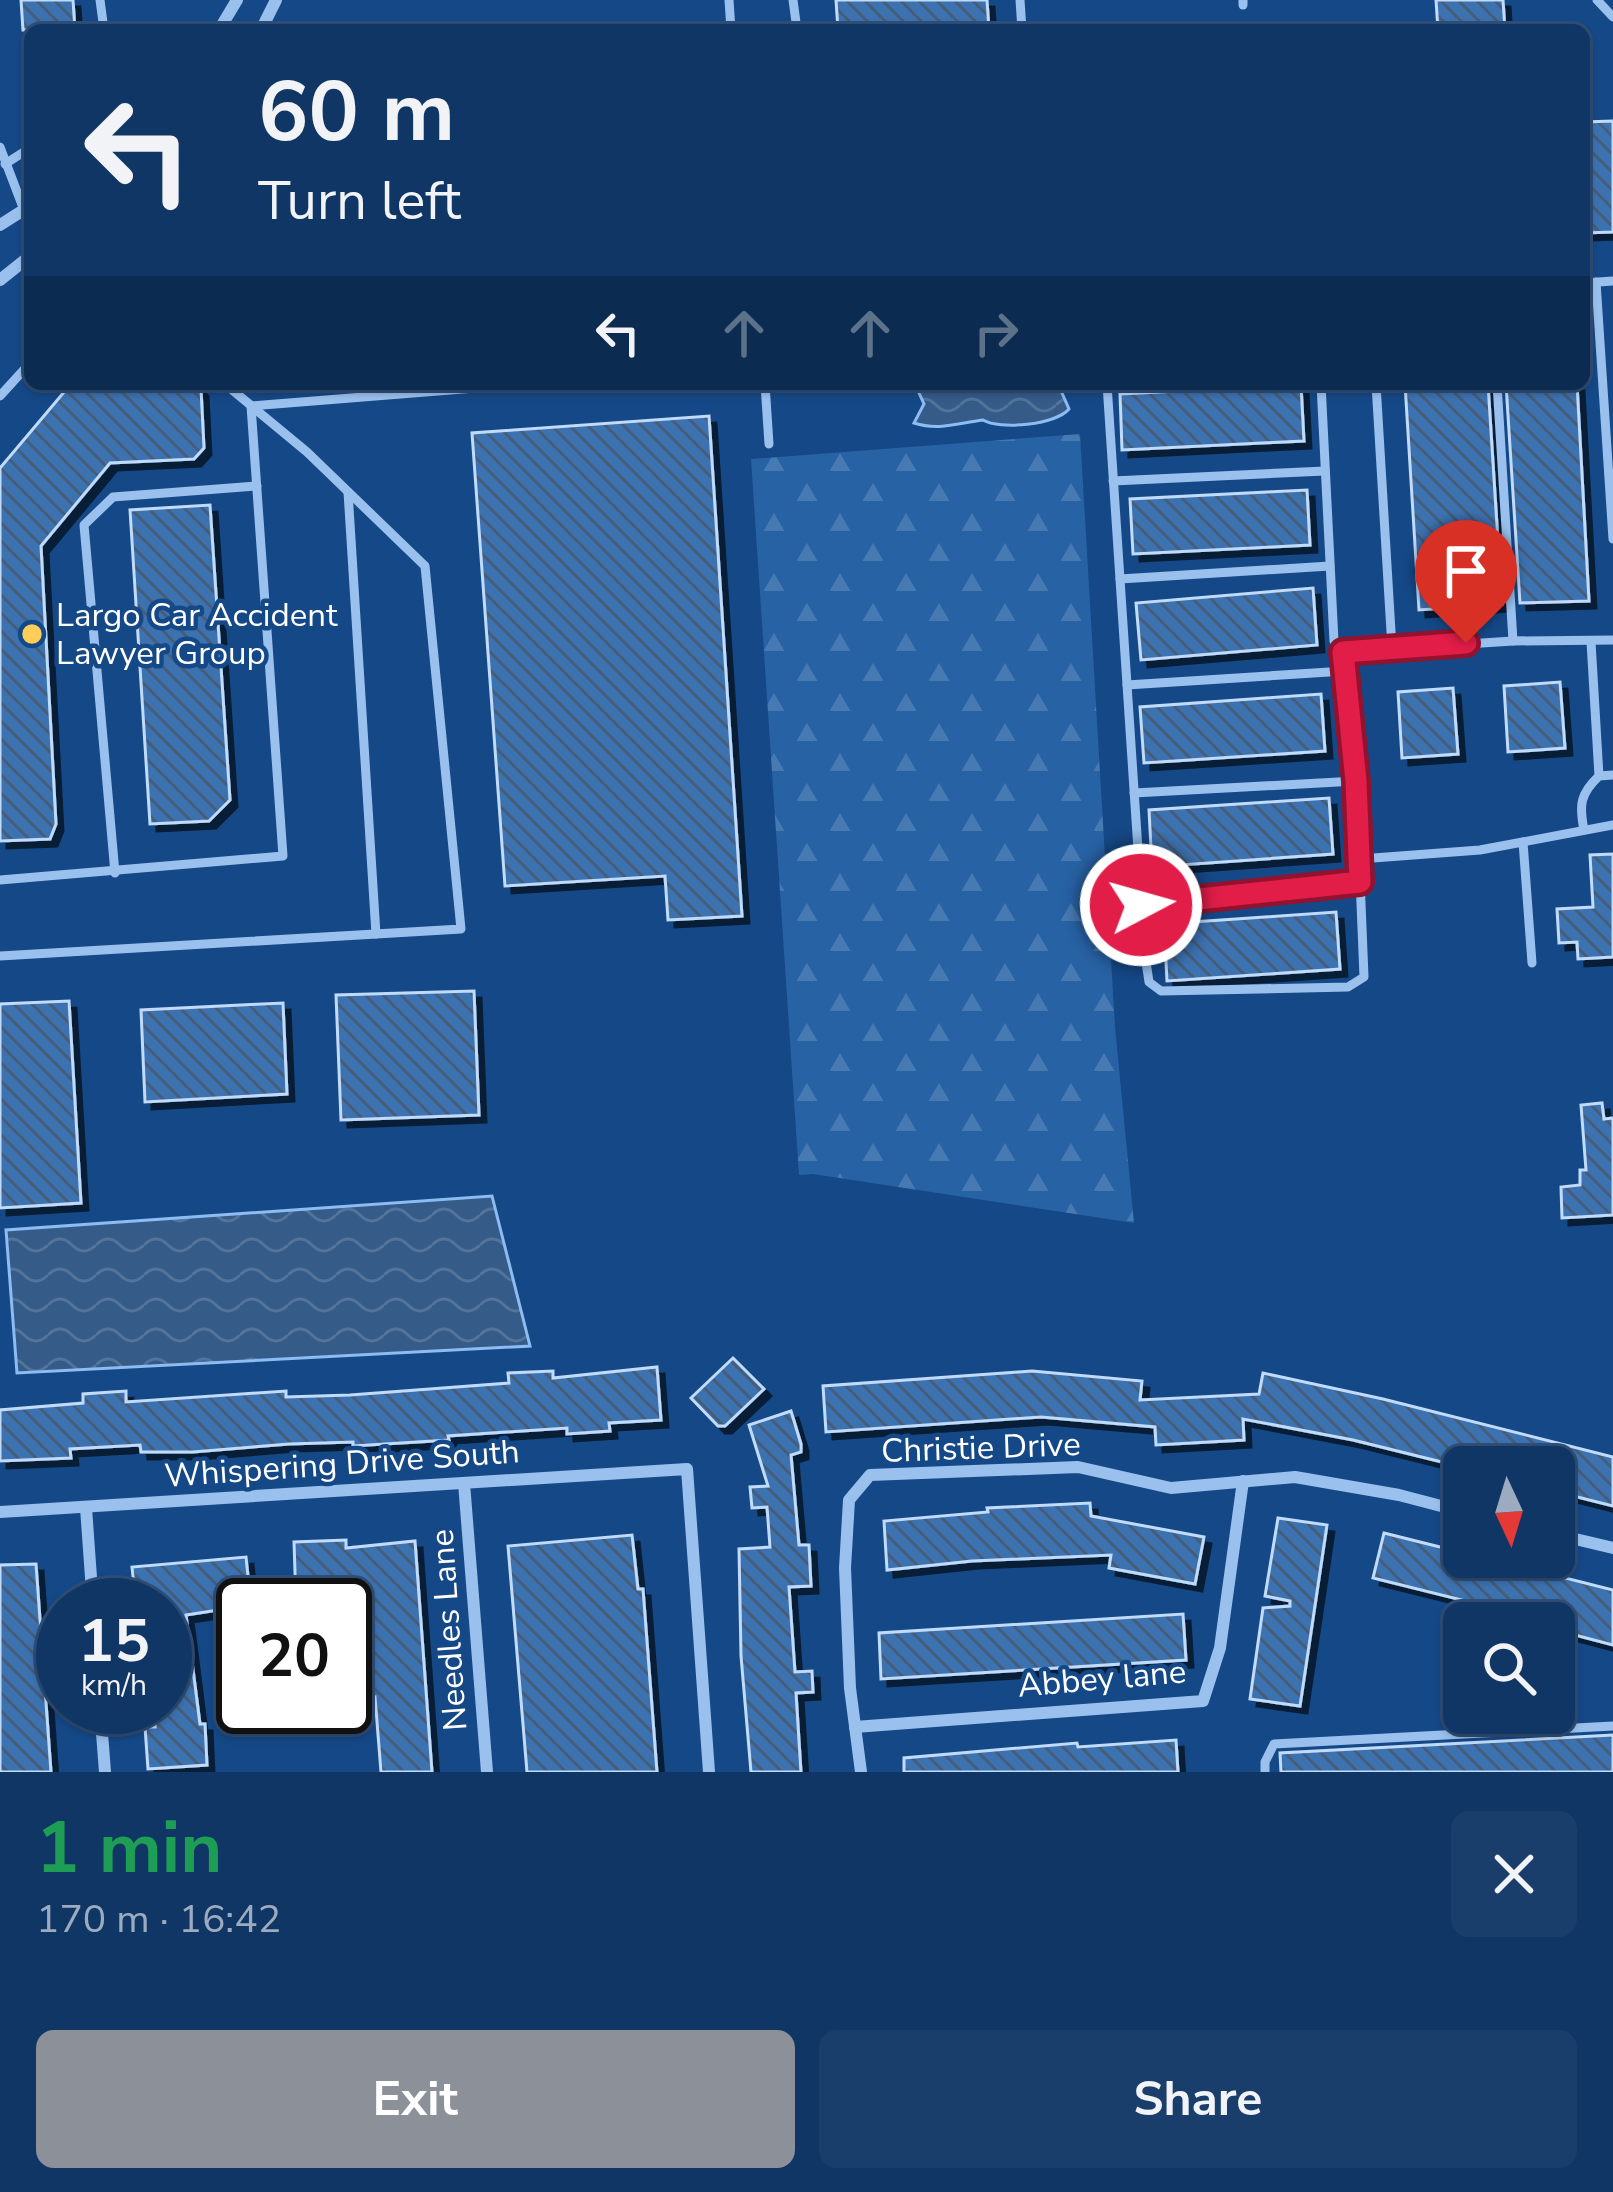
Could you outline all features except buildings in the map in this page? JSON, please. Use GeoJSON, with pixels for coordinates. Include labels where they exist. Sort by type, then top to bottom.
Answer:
{"type":"FeatureCollection","features":[{"type":"Feature","properties":{"kind":"street"},"geometry":{"type":"LineString","coordinates":[[0,280],[24,261]]}},
{"type":"Feature","properties":{"kind":"street","name":"Christie Drive"},"geometry":{"type":"LineString","coordinates":[[861,1772],[845,1568],[849,1500],[870,1475],[1078,1467],[1172,1488],[1295,1477],[1443,1506]]}},
{"type":"Feature","properties":{"kind":"street","name":"Whispering Drive South"},"geometry":{"type":"LineString","coordinates":[[0,1512],[687,1469],[709,1772]]}},
{"type":"Feature","properties":{"kind":"street","name":"Abbey lane"},"geometry":{"type":"LineString","coordinates":[[855,1727],[1202,1701],[1220,1648],[1243,1481]]}},
{"type":"Feature","properties":{"kind":"street","name":"Needles Lane"},"geometry":{"type":"LineString","coordinates":[[464,1483],[487,1772]]}},
{"type":"Feature","properties":{"kind":"street"},"geometry":{"type":"LineString","coordinates":[[86,1508],[91,1578]]}},
{"type":"Feature","properties":{"kind":"street"},"geometry":{"type":"LineString","coordinates":[[1575,1539],[1613,1548]]}},
{"type":"Feature","properties":{"kind":"street"},"geometry":{"type":"LineString","coordinates":[[102,1734],[105,1772]]}},
{"type":"Feature","properties":{"kind":"lane"},"geometry":{"type":"LineString","coordinates":[[1597,0],[1613,17]]}},
{"type":"Feature","properties":{"kind":"lane"},"geometry":{"type":"LineString","coordinates":[[0,147],[24,202]]}},
{"type":"Feature","properties":{"kind":"lane"},"geometry":{"type":"LineString","coordinates":[[5,164],[24,152]]}},
{"type":"Feature","properties":{"kind":"lane"},"geometry":{"type":"LineString","coordinates":[[1590,283],[1613,281]]}},
{"type":"Feature","properties":{"kind":"lane"},"geometry":{"type":"LineString","coordinates":[[1597,282],[1613,539]]}},
{"type":"Feature","properties":{"kind":"lane"},"geometry":{"type":"LineString","coordinates":[[0,396],[24,370]]}},
{"type":"Feature","properties":{"kind":"lane"},"geometry":{"type":"LineString","coordinates":[[0,956],[460,928],[425,566],[349,492],[231,390]]}},
{"type":"Feature","properties":{"kind":"lane"},"geometry":{"type":"LineString","coordinates":[[326,390],[327,400]]}},
{"type":"Feature","properties":{"kind":"lane"},"geometry":{"type":"LineString","coordinates":[[251,406],[451,390]]}},
{"type":"Feature","properties":{"kind":"lane"},"geometry":{"type":"LineString","coordinates":[[765,390],[769,444]]}},
{"type":"Feature","properties":{"kind":"lane"},"geometry":{"type":"LineString","coordinates":[[1107,390],[1141,905],[1149,982],[1161,991],[1348,987],[1364,977],[1356,781],[1343,652],[1334,640],[1321,390]]}},
{"type":"Feature","properties":{"kind":"lane"},"geometry":{"type":"LineString","coordinates":[[1376,390],[1392,648]]}},
{"type":"Feature","properties":{"kind":"lane"},"geometry":{"type":"LineString","coordinates":[[1497,390],[1514,641]]}},
{"type":"Feature","properties":{"kind":"lane"},"geometry":{"type":"LineString","coordinates":[[0,880],[283,856],[251,406]]}},
{"type":"Feature","properties":{"kind":"lane"},"geometry":{"type":"LineString","coordinates":[[1113,481],[1325,471]]}},
{"type":"Feature","properties":{"kind":"lane"},"geometry":{"type":"LineString","coordinates":[[116,873],[84,525],[112,497],[257,487]]}},
{"type":"Feature","properties":{"kind":"lane"},"geometry":{"type":"LineString","coordinates":[[349,492],[376,934]]}},
{"type":"Feature","properties":{"kind":"lane"},"geometry":{"type":"LineString","coordinates":[[1120,579],[1330,566]]}},
{"type":"Feature","properties":{"kind":"lane"},"geometry":{"type":"LineString","coordinates":[[1343,652],[1613,640]]}},
{"type":"Feature","properties":{"kind":"lane"},"geometry":{"type":"LineString","coordinates":[[1591,642],[1599,776]]}},
{"type":"Feature","properties":{"kind":"lane"},"geometry":{"type":"LineString","coordinates":[[1127,685],[1345,671]]}},
{"type":"Feature","properties":{"kind":"lane"},"geometry":{"type":"LineString","coordinates":[[1584,830],[1580,806],[1584,790],[1599,776],[1613,776]]}},
{"type":"Feature","properties":{"kind":"lane"},"geometry":{"type":"LineString","coordinates":[[1134,793],[1356,781]]}},
{"type":"Feature","properties":{"kind":"lane"},"geometry":{"type":"LineString","coordinates":[[1360,859],[1480,850],[1613,825]]}},
{"type":"Feature","properties":{"kind":"lane"},"geometry":{"type":"LineString","coordinates":[[1523,842],[1532,963]]}},
{"type":"Feature","properties":{"kind":"lane"},"geometry":{"type":"LineString","coordinates":[[1141,905],[1360,882]]}},
{"type":"Feature","properties":{"kind":"lane"},"geometry":{"type":"LineString","coordinates":[[1265,1772],[1274,1744],[1613,1726]]}},
{"type":"Feature","properties":{"kind":"green space"},"geometry":{"type":"Polygon","coordinates":[[[1080,434],[1115,1027],[1134,1223],[799,1175],[751,459],[1080,434]]]}},
{"type":"Feature","properties":{"kind":"water"},"geometry":{"type":"Polygon","coordinates":[[[918,390],[1063,390],[1069,409],[1052,419],[1027,424],[983,420],[940,426],[914,423],[924,404],[918,390]]]}},
{"type":"Feature","properties":{"kind":"water"},"geometry":{"type":"Polygon","coordinates":[[[492,1196],[530,1346],[17,1373],[6,1230],[492,1196]]]}},
{"type":"Feature","properties":{"kind":"place","name":"Largo Car Accident Lawyer Group"},"geometry":{"type":"Point","coordinates":[32,634]}},
{"type":"Feature","properties":{"kind":"route"},"geometry":{"type":"LineString","coordinates":[[1141,905],[1360,882],[1343,652],[1466,643]]}}]}
